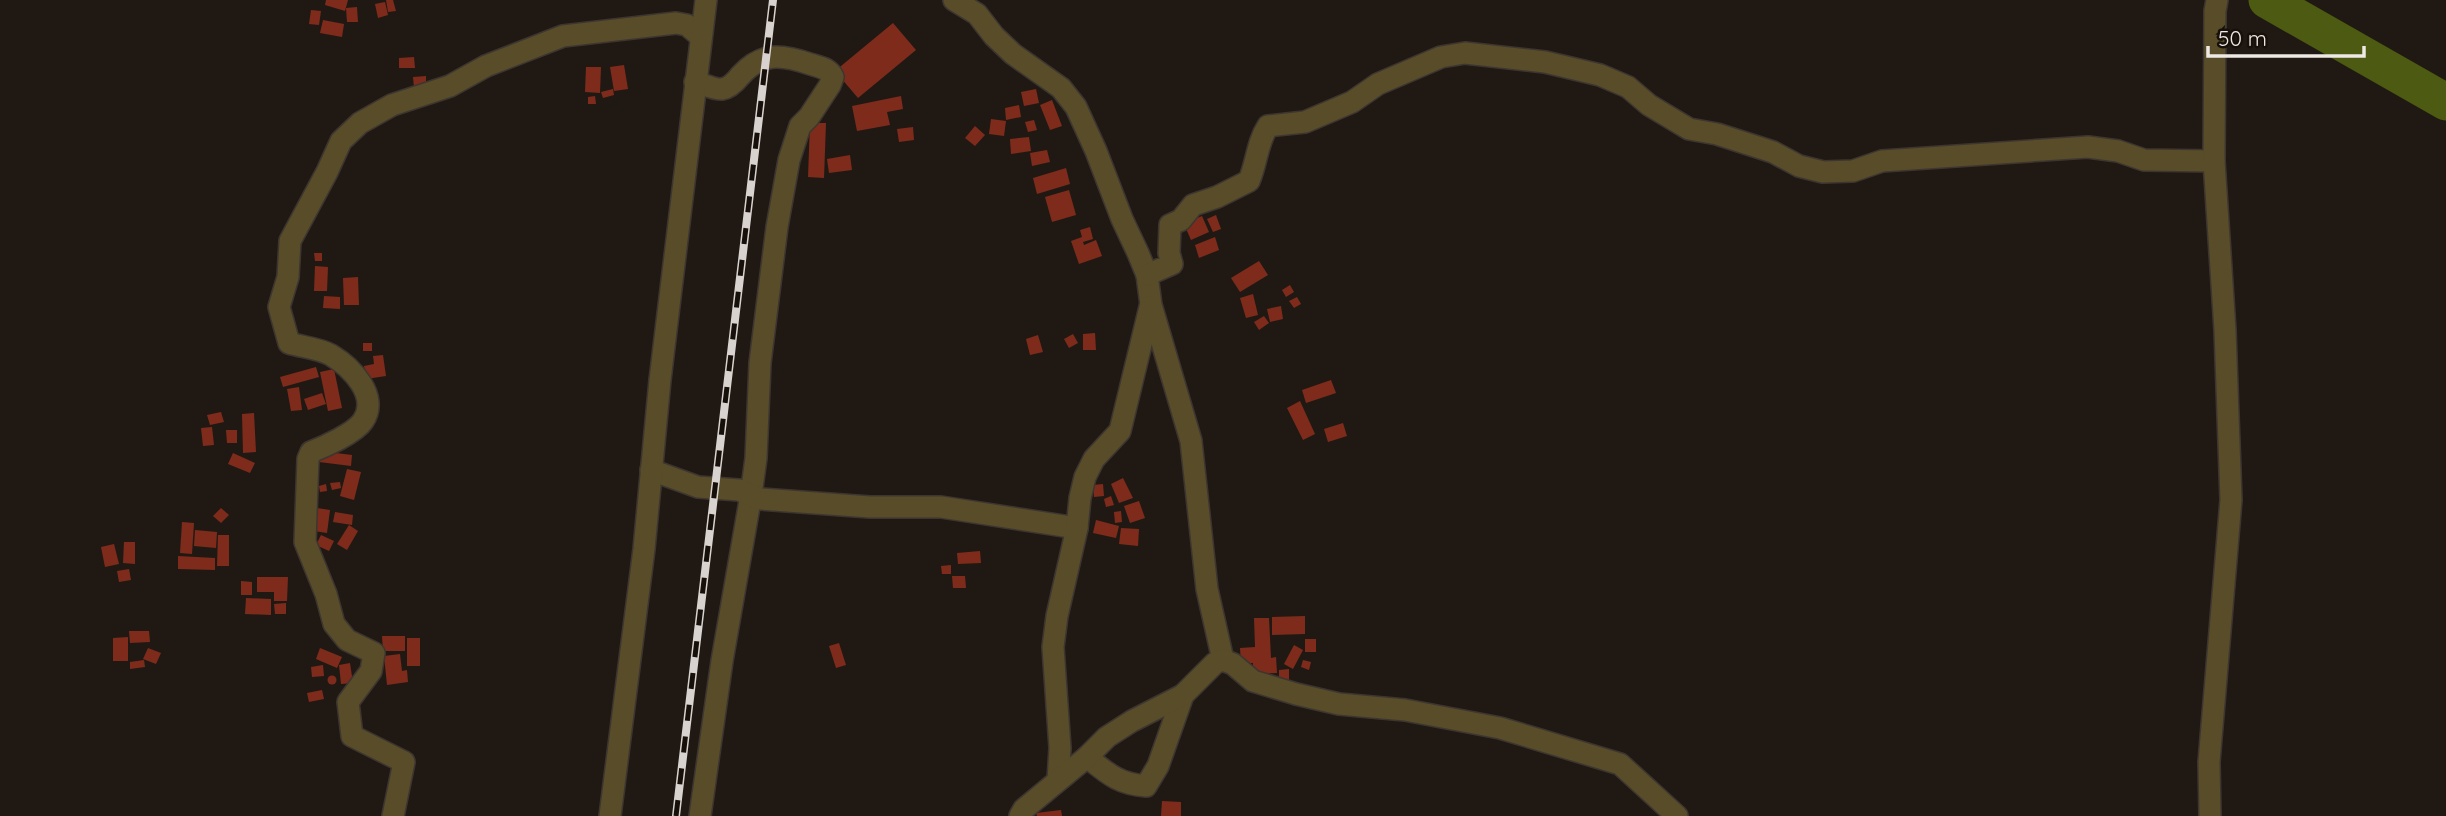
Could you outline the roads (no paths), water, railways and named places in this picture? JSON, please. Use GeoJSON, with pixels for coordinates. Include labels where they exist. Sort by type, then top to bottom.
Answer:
{"type":"FeatureCollection","features":[{"type":"Feature","properties":{"kind":"street"},"geometry":{"type":"LineString","coordinates":[[614,810],[706,0]]}},
{"type":"Feature","properties":{"kind":"street"},"geometry":{"type":"LineString","coordinates":[[954,0],[977,14],[1013,54],[1061,88],[1076,107],[1147,275],[1151,305],[1191,440],[1207,589],[1223,660]]}},
{"type":"Feature","properties":{"kind":"street"},"geometry":{"type":"LineString","coordinates":[[2210,816],[2209,762],[2231,500],[2225,330],[2214,161],[2217,0]]}},
{"type":"Feature","properties":{"kind":"street"},"geometry":{"type":"LineString","coordinates":[[393,816],[404,762],[352,736],[348,702],[371,671],[374,653],[348,640],[334,624],[326,594],[305,542],[308,459],[312,452],[330,445],[362,422],[367,406],[362,383],[330,354],[289,343],[279,307],[288,277],[290,241],[341,141],[360,123],[392,105],[450,86],[486,66],[564,36],[676,23],[687,25],[701,37]]}},
{"type":"Feature","properties":{"kind":"street"},"geometry":{"type":"LineString","coordinates":[[1147,275],[1172,264],[1169,253],[1170,225],[1181,220],[1193,205],[1217,197],[1249,181],[1261,138],[1268,126],[1305,122],[1352,102],[1378,85],[1428,62],[1465,53],[1545,62],[1600,75],[1628,87],[1649,105],[1689,129],[1717,134],[1773,152],[1799,166],[1823,172],[1853,171],[1882,161],[2088,147],[2118,151],[2144,160],[2214,161]]}},
{"type":"Feature","properties":{"kind":"street"},"geometry":{"type":"LineString","coordinates":[[695,82],[723,89],[734,83],[752,63],[773,56],[814,65],[831,72],[833,77],[809,117],[800,126],[789,160],[777,227],[760,363],[756,458],[751,495],[722,661],[700,816]]}},
{"type":"Feature","properties":{"kind":"street"},"geometry":{"type":"LineString","coordinates":[[1058,780],[1059,736],[1053,647],[1057,616],[1077,528],[1080,498],[1085,477],[1094,459],[1120,430],[1151,305]]}},
{"type":"Feature","properties":{"kind":"street"},"geometry":{"type":"LineString","coordinates":[[652,470],[698,487],[738,490],[760,499],[870,507],[941,507],[1077,528]]}},
{"type":"Feature","properties":{"kind":"street"},"geometry":{"type":"LineString","coordinates":[[1020,816],[1024,809],[1107,737],[1183,695],[1215,663],[1223,660],[1233,664],[1253,681],[1296,694],[1339,704],[1405,710],[1500,727],[1620,764],[1677,816]]}},
{"type":"Feature","properties":{"kind":"street"},"geometry":{"type":"LineString","coordinates":[[1087,757],[1111,776],[1128,785],[1146,786],[1158,766],[1183,695]]}},
{"type":"Feature","properties":{"kind":"waterway"},"geometry":{"type":"LineString","coordinates":[[2267,0],[2446,102]]}},
{"type":"Feature","properties":{"kind":"railway"},"geometry":{"type":"LineString","coordinates":[[676,816],[773,0]]}}]}
